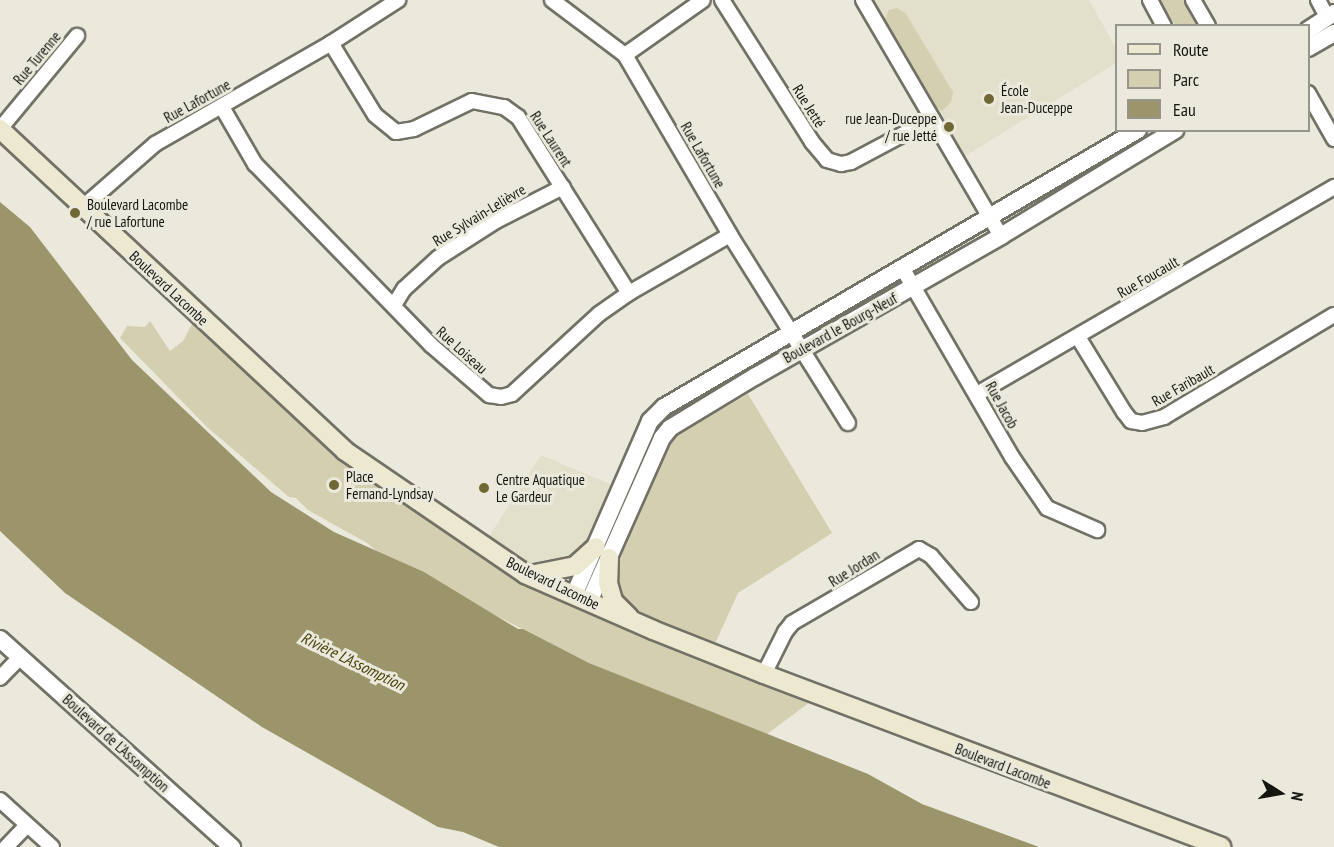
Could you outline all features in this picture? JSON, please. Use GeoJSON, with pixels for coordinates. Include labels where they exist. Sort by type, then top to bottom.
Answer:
{"type":"FeatureCollection","features":[{"type":"Feature","properties":{"kind":"main road","name":"Boulevard Lacombe"},"geometry":{"type":"LineString","coordinates":[[0,129],[345,451],[529,575],[635,622],[764,674],[1221,847]]}},
{"type":"Feature","properties":{"kind":"main road"},"geometry":{"type":"LineString","coordinates":[[529,575],[562,571],[602,553],[613,601],[635,622]]}},
{"type":"Feature","properties":{"kind":"street","name":"Rue Lafortune"},"geometry":{"type":"LineString","coordinates":[[84,207],[155,144],[331,43],[398,0]]}},
{"type":"Feature","properties":{"kind":"street","name":"Rue Lafortune"},"geometry":{"type":"LineString","coordinates":[[552,0],[625,55],[730,235],[848,423]]}},
{"type":"Feature","properties":{"kind":"street"},"geometry":{"type":"LineString","coordinates":[[625,55],[703,0]]}},
{"type":"Feature","properties":{"kind":"street","name":"Rue Jetté"},"geometry":{"type":"LineString","coordinates":[[722,0],[812,142],[827,160],[841,164],[851,162],[932,119]]}},
{"type":"Feature","properties":{"kind":"street"},"geometry":{"type":"LineString","coordinates":[[863,0],[1001,237]]}},
{"type":"Feature","properties":{"kind":"street"},"geometry":{"type":"LineString","coordinates":[[1149,0],[1163,24]]}},
{"type":"Feature","properties":{"kind":"street"},"geometry":{"type":"LineString","coordinates":[[1193,0],[1207,24]]}},
{"type":"Feature","properties":{"kind":"street"},"geometry":{"type":"LineString","coordinates":[[1310,29],[1331,15],[1318,0]]}},
{"type":"Feature","properties":{"kind":"street"},"geometry":{"type":"LineString","coordinates":[[1310,47],[1334,33]]}},
{"type":"Feature","properties":{"kind":"street","name":"Rue Turenne"},"geometry":{"type":"LineString","coordinates":[[0,129],[77,36]]}},
{"type":"Feature","properties":{"kind":"street","name":"Rue Laurent"},"geometry":{"type":"LineString","coordinates":[[331,43],[375,115],[396,132],[414,129],[472,101],[504,107],[518,117],[629,293]]}},
{"type":"Feature","properties":{"kind":"street"},"geometry":{"type":"LineString","coordinates":[[1310,97],[1334,139]]}},
{"type":"Feature","properties":{"kind":"street","name":"Rue Loiseau"},"geometry":{"type":"LineString","coordinates":[[222,107],[255,164],[393,306],[458,370],[489,395],[501,397],[512,394],[527,383],[569,340],[629,293],[730,235]]}},
{"type":"Feature","properties":{"kind":"street","name":"Boulevard le Bourg-Neuf"},"geometry":{"type":"LineString","coordinates":[[602,553],[650,421],[664,407],[990,219],[1135,132]]}},
{"type":"Feature","properties":{"kind":"street","name":"Boulevard le Bourg-Neuf"},"geometry":{"type":"LineString","coordinates":[[582,598],[602,553],[662,438],[670,428],[801,350],[1001,237],[1172,132]]}},
{"type":"Feature","properties":{"kind":"street","name":"Rue Sylvain-Lelièvre"},"geometry":{"type":"LineString","coordinates":[[393,306],[404,289],[438,258],[496,221],[563,187]]}},
{"type":"Feature","properties":{"kind":"street","name":"Rue Foucault"},"geometry":{"type":"LineString","coordinates":[[977,394],[1334,187]]}},
{"type":"Feature","properties":{"kind":"street","name":"Rue Jacob"},"geometry":{"type":"LineString","coordinates":[[903,269],[1012,457],[1047,508],[1097,530]]}},
{"type":"Feature","properties":{"kind":"street","name":"Rue Faribault"},"geometry":{"type":"LineString","coordinates":[[1078,337],[1131,422],[1142,423],[1164,417],[1334,315]]}},
{"type":"Feature","properties":{"kind":"street","name":"Rue Jordan"},"geometry":{"type":"LineString","coordinates":[[764,674],[785,632],[792,623],[919,549],[931,556],[971,602]]}},
{"type":"Feature","properties":{"kind":"street","name":"Boulevard de L'Assomption"},"geometry":{"type":"LineString","coordinates":[[0,639],[232,847]]}},
{"type":"Feature","properties":{"kind":"street"},"geometry":{"type":"LineString","coordinates":[[0,678],[20,657]]}},
{"type":"Feature","properties":{"kind":"street"},"geometry":{"type":"LineString","coordinates":[[0,800],[52,847]]}},
{"type":"Feature","properties":{"kind":"street"},"geometry":{"type":"LineString","coordinates":[[6,847],[27,825]]}},
{"type":"Feature","properties":{"kind":"shaded area","name":"École Jean-Duceppe"},"geometry":{"type":"Polygon","coordinates":[[[863,0],[1089,0],[1115,46],[1115,64],[957,161],[863,0]]]}},
{"type":"Feature","properties":{"kind":"shaded area"},"geometry":{"type":"Polygon","coordinates":[[[541,455],[617,487],[588,547],[555,566],[532,566],[483,546],[541,455]]]}},
{"type":"Feature","properties":{"kind":"green space"},"geometry":{"type":"Polygon","coordinates":[[[1160,0],[1188,0],[1202,24],[1174,24],[1160,0]]]}},
{"type":"Feature","properties":{"kind":"green space"},"geometry":{"type":"Polygon","coordinates":[[[897,8],[906,14],[953,92],[951,102],[942,111],[932,104],[884,21],[889,10],[897,8]]]}},
{"type":"Feature","properties":{"kind":"green space"},"geometry":{"type":"Polygon","coordinates":[[[150,321],[170,351],[183,341],[192,324],[345,451],[483,546],[646,622],[621,595],[616,557],[671,439],[748,394],[832,533],[738,593],[714,646],[825,691],[767,734],[589,663],[389,561],[367,543],[308,510],[296,498],[289,497],[207,427],[120,338],[127,326],[145,327],[150,321]]]}},
{"type":"Feature","properties":{"kind":"water","name":"Rivière L'Assomption"},"geometry":{"type":"Polygon","coordinates":[[[0,202],[30,227],[132,360],[271,492],[334,532],[424,572],[518,629],[523,629],[589,663],[868,774],[922,804],[1039,847],[499,847],[463,832],[438,827],[262,727],[65,593],[0,531],[0,202]]]}},
{"type":"Feature","properties":{"kind":"place","name":"École Jean-Duceppe"},"geometry":{"type":"Point","coordinates":[989,99]}},
{"type":"Feature","properties":{"kind":"place","name":"rue Jean-Duceppe / rue Jetté"},"geometry":{"type":"Point","coordinates":[949,127]}},
{"type":"Feature","properties":{"kind":"place","name":"Boulevard Lacombe / rue Lafortune"},"geometry":{"type":"Point","coordinates":[75,213]}},
{"type":"Feature","properties":{"kind":"place","name":"Place Fernand-Lyndsay"},"geometry":{"type":"Point","coordinates":[334,485]}},
{"type":"Feature","properties":{"kind":"place","name":"Centre Aquatique Le Gardeur"},"geometry":{"type":"Point","coordinates":[484,488]}}]}
